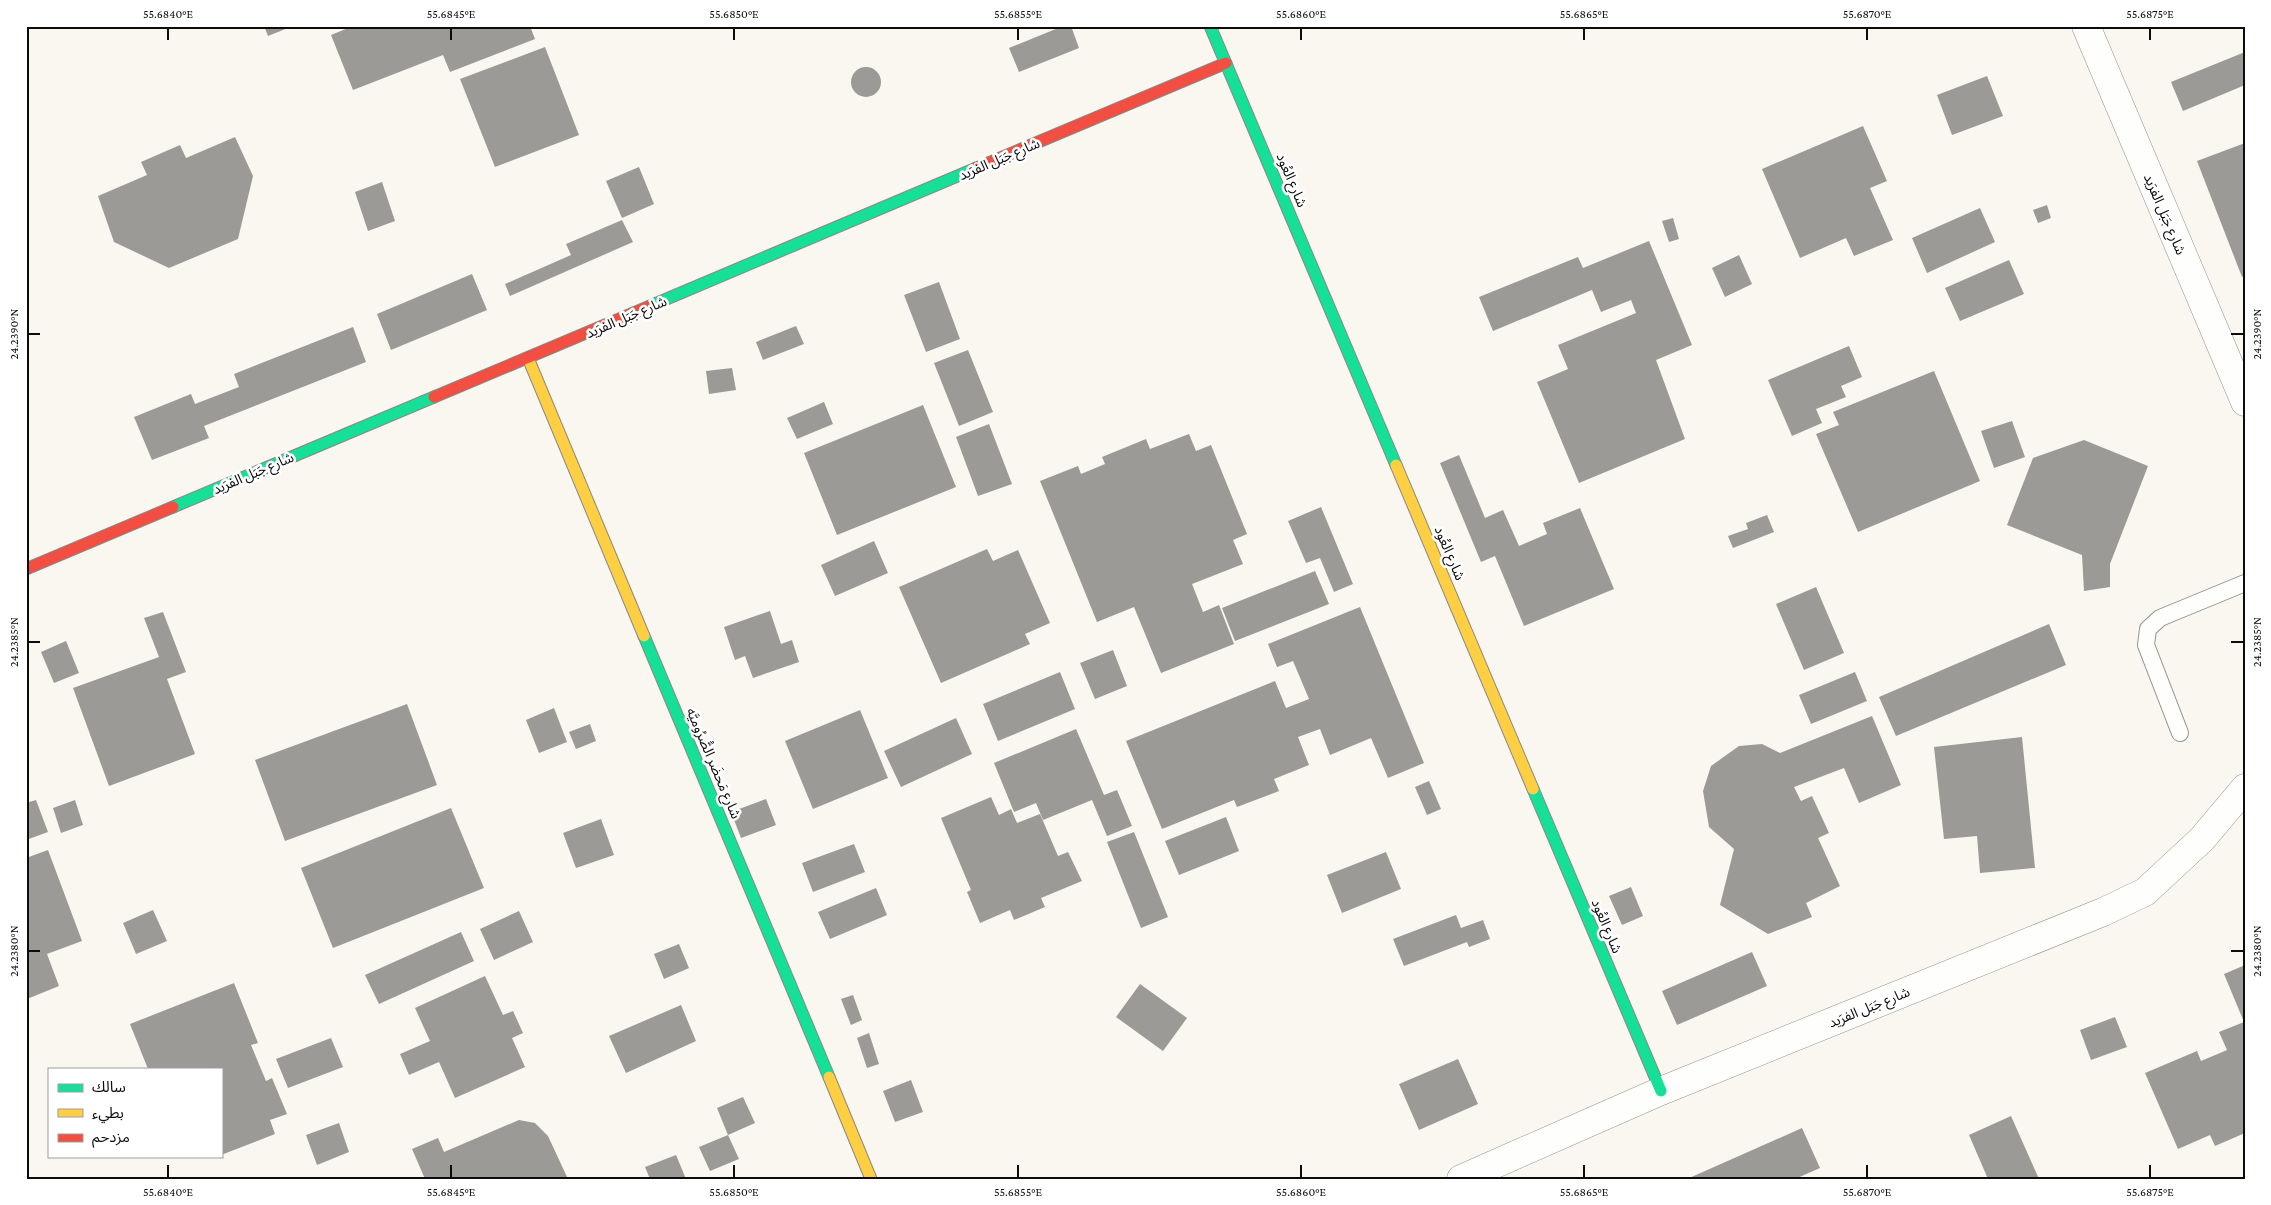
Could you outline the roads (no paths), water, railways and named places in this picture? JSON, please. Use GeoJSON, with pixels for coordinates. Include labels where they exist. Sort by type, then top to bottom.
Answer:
{"type":"FeatureCollection","features":[{"type":"Feature","properties":{"kind":"street","name":"شارع العُود"},"geometry":{"type":"LineString","coordinates":[[1210,26],[1661,1091]]}},
{"type":"Feature","properties":{"kind":"street","name":"شارع جَبَل الفرَيد"},"geometry":{"type":"LineString","coordinates":[[2086,26],[2245,402]]}},
{"type":"Feature","properties":{"kind":"street","name":"شارع جَبَل الفرَيد"},"geometry":{"type":"LineString","coordinates":[[26,570],[1226,63]]}},
{"type":"Feature","properties":{"kind":"street","name":"شارع مَحضَر الصُّرُوميَّه"},"geometry":{"type":"LineString","coordinates":[[528,358],[871,1179]]}},
{"type":"Feature","properties":{"kind":"street","name":"شارع جَبَل الفرَيد"},"geometry":{"type":"LineString","coordinates":[[1461,1179],[1661,1091],[2104,912],[2145,892],[2202,839],[2245,788]]}},
{"type":"Feature","properties":{"kind":"lane"},"geometry":{"type":"LineString","coordinates":[[2180,733],[2146,645],[2148,629],[2160,618],[2245,583]]}}]}
